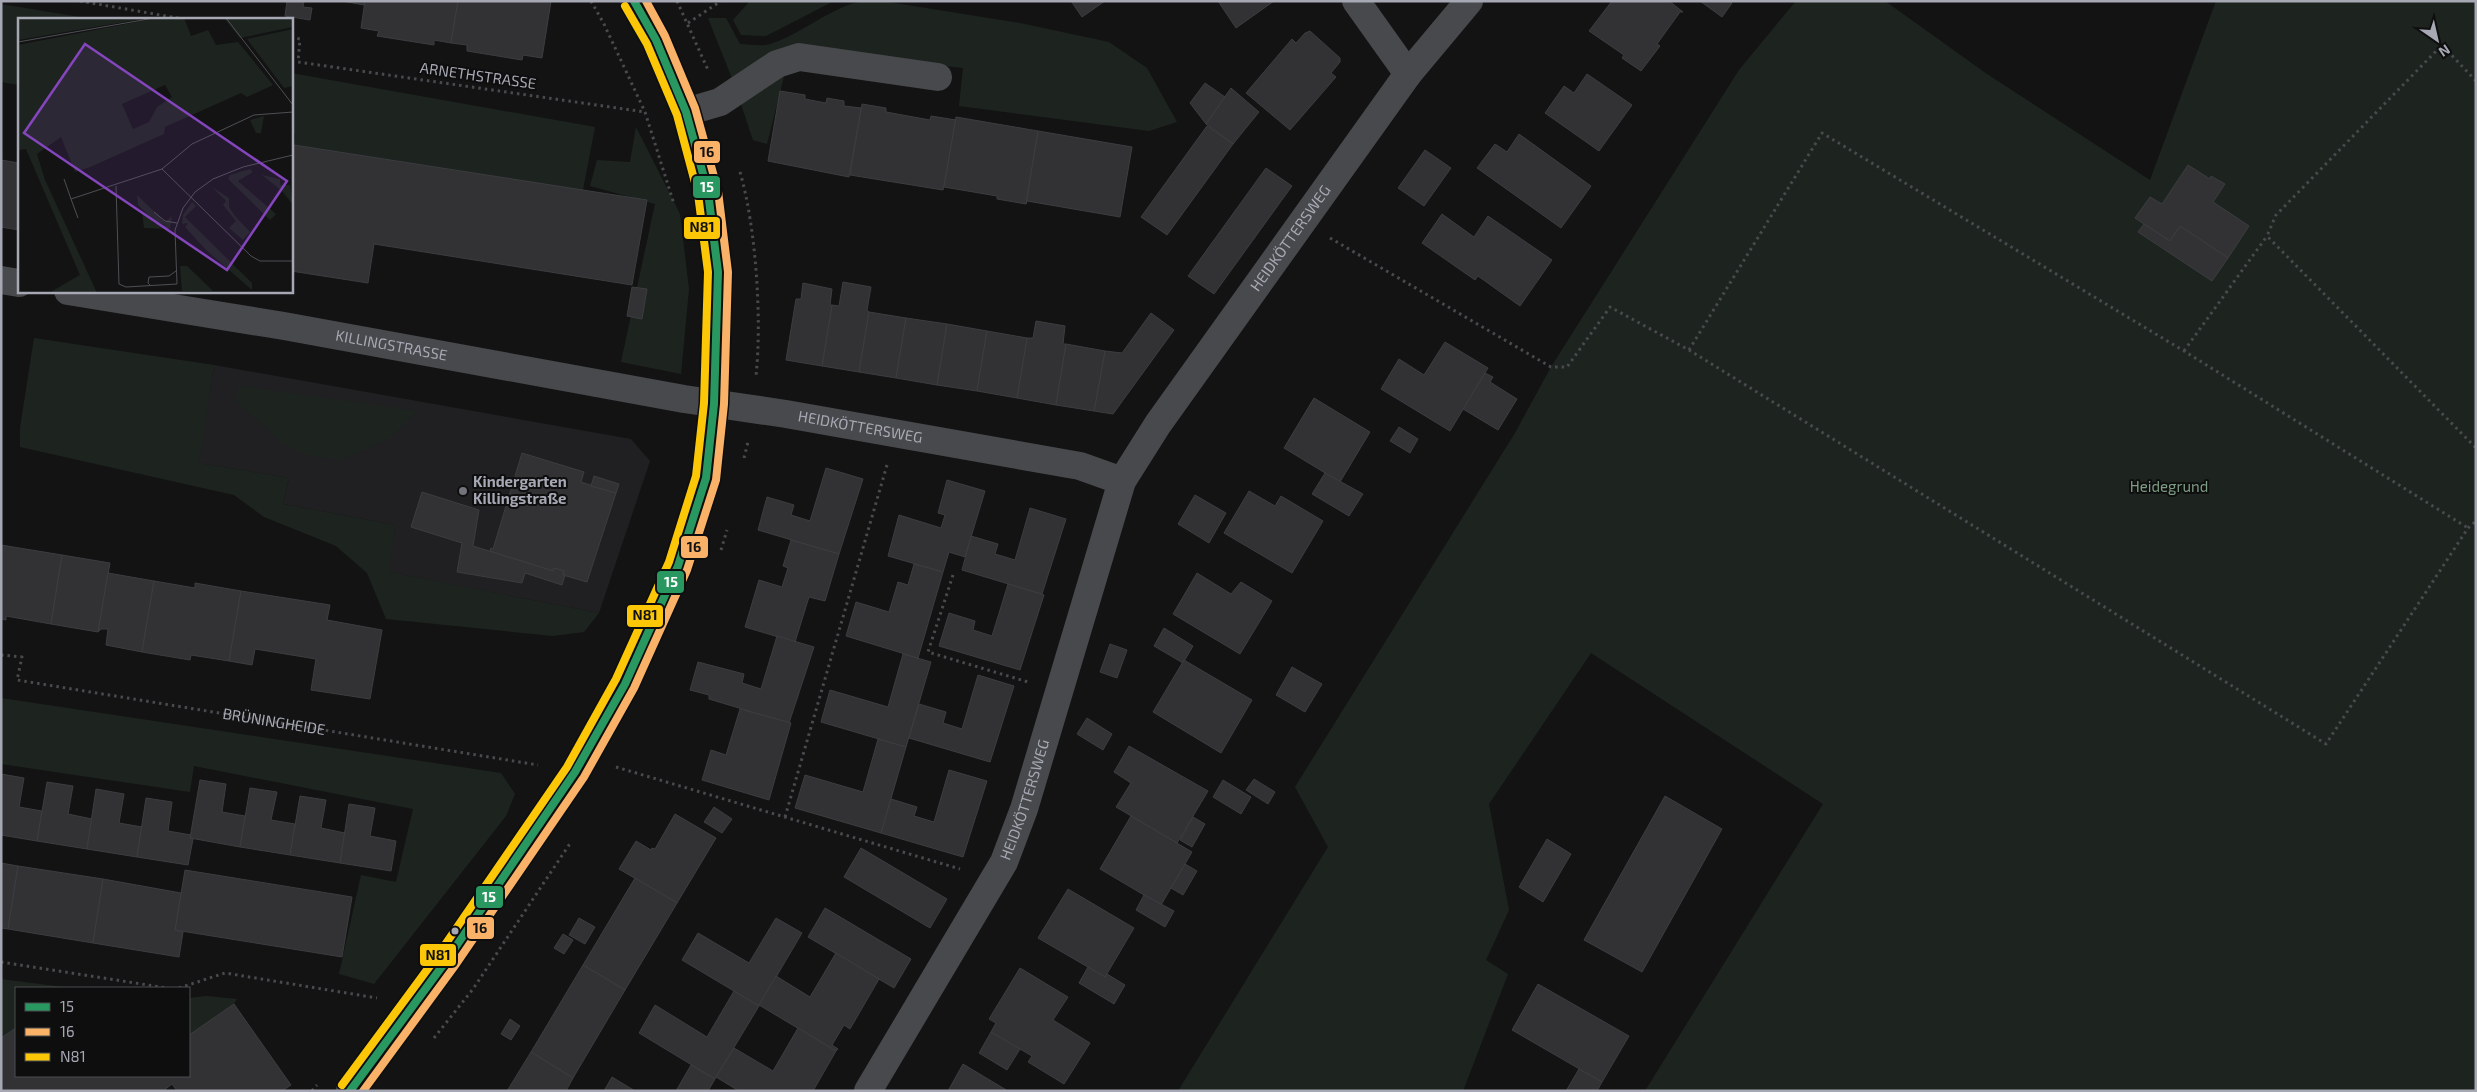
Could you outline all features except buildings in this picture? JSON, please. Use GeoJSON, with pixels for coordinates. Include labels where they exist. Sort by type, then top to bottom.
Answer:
{"type":"FeatureCollection","features":[{"type":"Feature","properties":{"kind":"street"},"geometry":{"type":"LineString","coordinates":[[350,1091],[446,961],[583,757],[625,684],[678,566],[706,478],[714,404],[718,272],[708,192],[686,112],[656,40],[634,1]]}},
{"type":"Feature","properties":{"kind":"street"},"geometry":{"type":"LineString","coordinates":[[1356,1],[1408,74]]}},
{"type":"Feature","properties":{"kind":"street","name":"HEIDKÖTTERSWEG"},"geometry":{"type":"LineString","coordinates":[[868,1091],[1004,862],[1024,809],[1122,481],[1158,424],[1408,74],[1469,1]]}},
{"type":"Feature","properties":{"kind":"street"},"geometry":{"type":"LineString","coordinates":[[686,112],[720,102],[777,64],[799,57],[938,77]]}},
{"type":"Feature","properties":{"kind":"street"},"geometry":{"type":"LineString","coordinates":[[1,280],[18,283]]}},
{"type":"Feature","properties":{"kind":"street","name":"KILLINGSTRASSE"},"geometry":{"type":"LineString","coordinates":[[74,292],[284,326],[714,404]]}},
{"type":"Feature","properties":{"kind":"street","name":"HEIDKÖTTERSWEG"},"geometry":{"type":"LineString","coordinates":[[714,404],[1080,466],[1122,481]]}},
{"type":"Feature","properties":{"kind":"path"},"geometry":{"type":"LineString","coordinates":[[80,1],[177,18]]}},
{"type":"Feature","properties":{"kind":"path"},"geometry":{"type":"LineString","coordinates":[[591,1],[604,24],[645,112],[677,214]]}},
{"type":"Feature","properties":{"kind":"path"},"geometry":{"type":"LineString","coordinates":[[656,40],[688,23],[721,1]]}},
{"type":"Feature","properties":{"kind":"path","name":"ARNETHSTRASSE"},"geometry":{"type":"LineString","coordinates":[[292,37],[300,39],[298,62],[645,112],[686,112]]}},
{"type":"Feature","properties":{"kind":"path"},"geometry":{"type":"LineString","coordinates":[[2184,351],[2267,236],[2276,215],[2442,45],[2476,81]]}},
{"type":"Feature","properties":{"kind":"path"},"geometry":{"type":"LineString","coordinates":[[1688,350],[1822,133],[2184,351],[2468,528]]}},
{"type":"Feature","properties":{"kind":"path"},"geometry":{"type":"LineString","coordinates":[[1303,221],[1349,250],[1551,366],[1567,367],[1610,306],[1688,350],[2326,744],[2468,528],[2476,521]]}},
{"type":"Feature","properties":{"kind":"path"},"geometry":{"type":"LineString","coordinates":[[2267,236],[2476,448]]}},
{"type":"Feature","properties":{"kind":"path"},"geometry":{"type":"LineString","coordinates":[[784,817],[896,434]]}},
{"type":"Feature","properties":{"kind":"path"},"geometry":{"type":"LineString","coordinates":[[953,575],[928,652],[1059,691]]}},
{"type":"Feature","properties":{"kind":"path","name":"BRÜNINGHEIDE"},"geometry":{"type":"LineString","coordinates":[[1,655],[22,658],[17,680],[542,766],[537,774]]}},
{"type":"Feature","properties":{"kind":"path"},"geometry":{"type":"LineString","coordinates":[[583,757],[994,879]]}},
{"type":"Feature","properties":{"kind":"path"},"geometry":{"type":"LineString","coordinates":[[1,962],[161,987]]}},
{"type":"Feature","properties":{"kind":"path"},"geometry":{"type":"LineString","coordinates":[[182,987],[225,973],[383,998],[377,1006]]}},
{"type":"Feature","properties":{"kind":"path"},"geometry":{"type":"LineString","coordinates":[[312,1091],[319,1083]]}},
{"type":"Feature","properties":{"kind":"shaded area","name":"Kindergarten Killingstraße"},"geometry":{"type":"Polygon","coordinates":[[[214,365],[631,439],[650,461],[599,613],[388,572],[395,525],[283,504],[289,478],[198,463],[214,365]]]}},
{"type":"Feature","properties":{"kind":"green space"},"geometry":{"type":"Polygon","coordinates":[[[750,1],[834,1],[766,36],[741,35],[733,20],[750,1]]]}},
{"type":"Feature","properties":{"kind":"green space"},"geometry":{"type":"Polygon","coordinates":[[[864,1],[882,1],[1020,23],[1109,42],[1147,68],[1177,122],[1149,131],[959,106],[963,68],[791,49],[767,144],[753,140],[735,86],[708,18],[726,18],[740,44],[763,45],[794,34],[840,8],[864,1]]]}},
{"type":"Feature","properties":{"kind":"green space","name":"Heidegrund"},"geometry":{"type":"Polygon","coordinates":[[[1796,1],[1885,1],[1987,74],[2150,180],[2216,1],[2476,1],[2476,1091],[1645,1091],[1823,804],[1591,653],[1489,804],[1509,910],[1486,960],[1508,974],[1463,1091],[1178,1091],[1328,847],[1295,787],[1515,433],[1551,367],[1739,70],[1796,1]]]}},
{"type":"Feature","properties":{"kind":"green space"},"geometry":{"type":"Polygon","coordinates":[[[1,4],[86,18],[18,18],[18,85],[1,82],[1,4]]]}},
{"type":"Feature","properties":{"kind":"green space"},"geometry":{"type":"Polygon","coordinates":[[[292,73],[595,127],[583,190],[294,145],[295,134],[292,133],[292,73]]]}},
{"type":"Feature","properties":{"kind":"green space"},"geometry":{"type":"Polygon","coordinates":[[[636,127],[680,214],[689,289],[681,374],[621,362],[655,204],[590,186],[597,160],[630,162],[636,127]]]}},
{"type":"Feature","properties":{"kind":"green space"},"geometry":{"type":"Polygon","coordinates":[[[34,338],[214,365],[199,463],[289,478],[283,504],[395,525],[389,572],[599,613],[584,632],[553,636],[386,619],[367,573],[336,546],[264,517],[234,495],[20,447],[20,428],[34,338]]]}},
{"type":"Feature","properties":{"kind":"green space"},"geometry":{"type":"Polygon","coordinates":[[[239,386],[418,411],[390,438],[343,460],[310,456],[282,443],[236,401],[239,386]]]}},
{"type":"Feature","properties":{"kind":"green space"},"geometry":{"type":"Polygon","coordinates":[[[1,698],[501,773],[515,794],[506,816],[374,984],[339,974],[361,875],[396,882],[413,809],[194,766],[190,792],[1,764],[1,698]]]}},
{"type":"Feature","properties":{"kind":"green space"},"geometry":{"type":"Polygon","coordinates":[[[1,979],[63,987],[15,987],[15,1029],[1,1038],[1,979]]]}},
{"type":"Feature","properties":{"kind":"green space"},"geometry":{"type":"Polygon","coordinates":[[[207,996],[237,999],[234,1004],[190,1034],[190,998],[207,996]]]}},
{"type":"Feature","properties":{"kind":"transit line","name":"15"},"geometry":{"type":"LineString","coordinates":[[350,1091],[446,961],[575,772],[625,684],[678,566],[706,478],[714,404],[718,272],[708,192],[686,112],[656,40],[634,1]]}},
{"type":"Feature","properties":{"kind":"transit line","name":"16"},"geometry":{"type":"LineString","coordinates":[[363,1091],[454,967],[584,777],[634,688],[687,570],[716,480],[724,404],[728,272],[718,191],[695,108],[665,36],[646,1]]}},
{"type":"Feature","properties":{"kind":"transit line","name":"N81"},"geometry":{"type":"LineString","coordinates":[[342,1085],[438,955],[567,767],[616,679],[669,562],[696,476],[704,403],[708,272],[698,194],[677,115],[647,44],[625,6]]}},
{"type":"Feature","properties":{"kind":"place","name":"Kindergarten Killingstraße"},"geometry":{"type":"Point","coordinates":[463,491]}}]}
